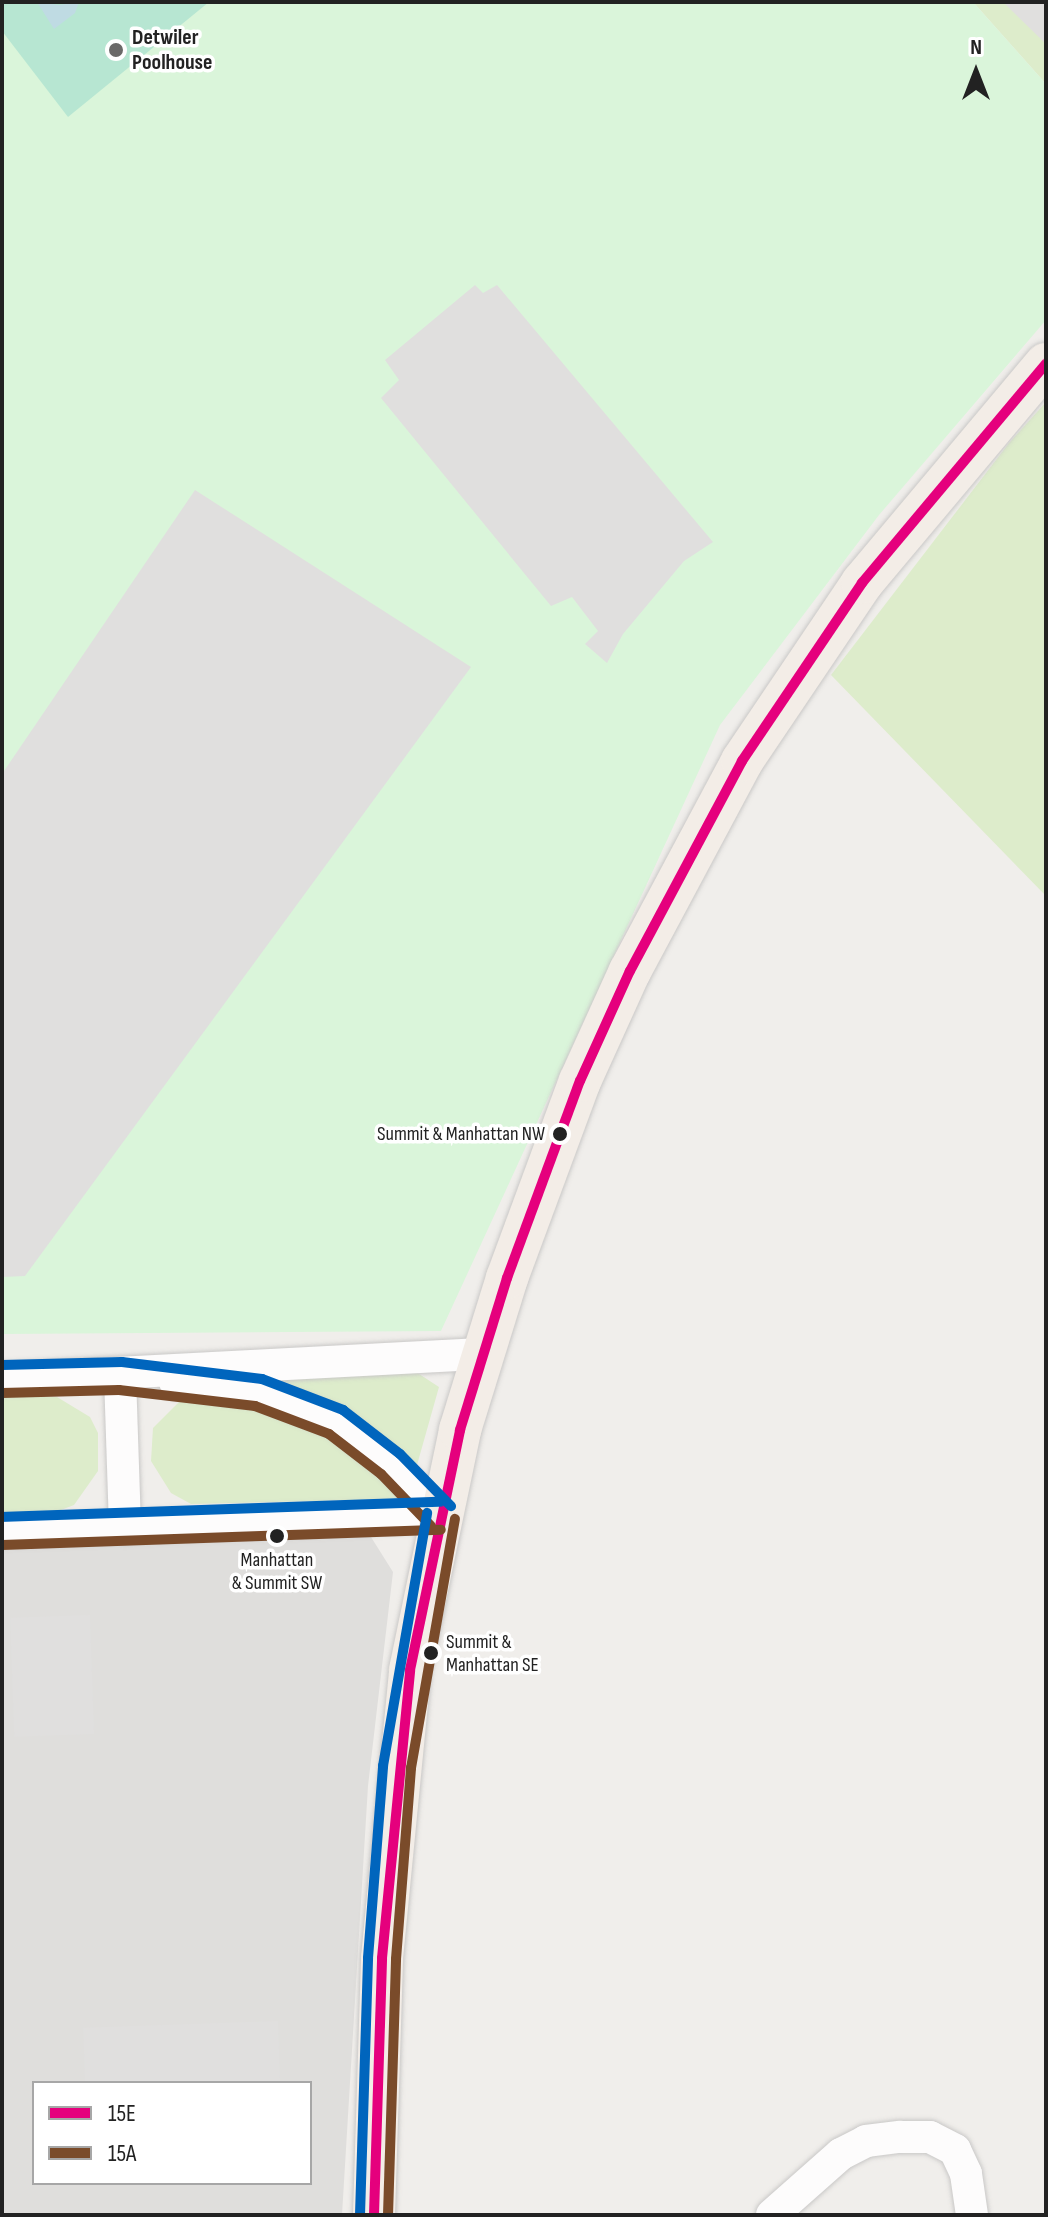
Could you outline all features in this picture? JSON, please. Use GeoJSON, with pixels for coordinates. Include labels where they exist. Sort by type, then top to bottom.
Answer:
{"type":"FeatureCollection","features":[{"type":"Feature","properties":{"kind":"main road"},"geometry":{"type":"LineString","coordinates":[[374,2215],[382,1958],[397,1767],[412,1656],[441,1516],[481,1354],[580,1081],[630,971],[728,786],[862,583],[1046,364]]}},
{"type":"Feature","properties":{"kind":"street"},"geometry":{"type":"LineString","coordinates":[[2,1379],[120,1376],[200,1366],[481,1354]]}},
{"type":"Feature","properties":{"kind":"street"},"geometry":{"type":"LineString","coordinates":[[120,1376],[258,1392],[336,1422],[390,1464],[441,1516]]}},
{"type":"Feature","properties":{"kind":"street"},"geometry":{"type":"LineString","coordinates":[[120,1376],[125,1528]]}},
{"type":"Feature","properties":{"kind":"street"},"geometry":{"type":"LineString","coordinates":[[2,1531],[441,1516]]}},
{"type":"Feature","properties":{"kind":"street"},"geometry":{"type":"LineString","coordinates":[[772,2215],[815,2174],[866,2141],[930,2137],[955,2150],[966,2174],[972,2215]]}},
{"type":"Feature","properties":{"kind":"shaded area"},"geometry":{"type":"Polygon","coordinates":[[[1003,2],[1046,2],[1046,44],[1003,2]]]}},
{"type":"Feature","properties":{"kind":"shaded area"},"geometry":{"type":"Polygon","coordinates":[[[475,285],[483,293],[497,285],[713,542],[684,561],[623,634],[607,663],[585,644],[598,631],[572,597],[551,606],[381,398],[399,380],[385,360],[475,285]]]}},
{"type":"Feature","properties":{"kind":"shaded area"},"geometry":{"type":"Polygon","coordinates":[[[195,490],[471,667],[25,1276],[2,1277],[2,774],[195,490]]]}},
{"type":"Feature","properties":{"kind":"shaded area"},"geometry":{"type":"Polygon","coordinates":[[[315,1533],[371,1537],[393,1572],[368,1786],[342,2215],[2,2215],[2,1546],[315,1533]]]}},
{"type":"Feature","properties":{"kind":"shaded area"},"geometry":{"type":"Polygon","coordinates":[[[90,1615],[94,1734],[14,1737],[10,1618],[90,1615]]]}},
{"type":"Feature","properties":{"kind":"shaded area"},"geometry":{"type":"Polygon","coordinates":[[[278,2021],[280,2081],[85,2081],[83,2028],[278,2021]]]}},
{"type":"Feature","properties":{"kind":"green space"},"geometry":{"type":"Polygon","coordinates":[[[2,2],[973,2],[1046,84],[1046,320],[879,515],[720,725],[441,1331],[2,1334],[2,2]]]}},
{"type":"Feature","properties":{"kind":"green space"},"geometry":{"type":"Polygon","coordinates":[[[2,2],[209,2],[68,117],[2,31],[2,2]]]}},
{"type":"Feature","properties":{"kind":"green space"},"geometry":{"type":"Polygon","coordinates":[[[973,2],[1046,2],[1046,84],[973,2]]]}},
{"type":"Feature","properties":{"kind":"green space"},"geometry":{"type":"Polygon","coordinates":[[[1046,402],[1046,896],[831,675],[1009,443],[1046,402]]]}},
{"type":"Feature","properties":{"kind":"green space"},"geometry":{"type":"Polygon","coordinates":[[[416,1372],[439,1387],[417,1465],[351,1414],[262,1379],[416,1372]]]}},
{"type":"Feature","properties":{"kind":"green space"},"geometry":{"type":"Polygon","coordinates":[[[186,1395],[232,1400],[323,1429],[402,1492],[397,1499],[191,1504],[171,1493],[151,1461],[153,1428],[186,1395]]]}},
{"type":"Feature","properties":{"kind":"green space"},"geometry":{"type":"Polygon","coordinates":[[[2,1396],[57,1397],[90,1417],[98,1433],[98,1471],[74,1505],[53,1513],[2,1515],[2,1396]]]}},
{"type":"Feature","properties":{"kind":"water"},"geometry":{"type":"Polygon","coordinates":[[[37,2],[59,5],[79,2],[75,13],[54,29],[37,2]]]}},
{"type":"Feature","properties":{"kind":"transit line","name":"15E"},"geometry":{"type":"LineString","coordinates":[[374,2215],[382,1958],[410,1670],[460,1430],[507,1278],[580,1081],[630,971],[742,761],[862,583],[1046,364]]}},
{"type":"Feature","properties":{"kind":"transit line"},"geometry":{"type":"LineString","coordinates":[[2,1365],[122,1362],[262,1379],[343,1410],[400,1454],[451,1506]]}},
{"type":"Feature","properties":{"kind":"transit line","name":"15A"},"geometry":{"type":"LineString","coordinates":[[2,1393],[119,1390],[255,1406],[329,1434],[381,1474],[431,1526]]}},
{"type":"Feature","properties":{"kind":"transit line"},"geometry":{"type":"LineString","coordinates":[[2,1517],[441,1502]]}},
{"type":"Feature","properties":{"kind":"transit line"},"geometry":{"type":"LineString","coordinates":[[360,2215],[368,1958],[383,1766],[427,1513]]}},
{"type":"Feature","properties":{"kind":"transit line","name":"15A"},"geometry":{"type":"LineString","coordinates":[[388,2215],[396,1959],[411,1768],[455,1519]]}},
{"type":"Feature","properties":{"kind":"transit line","name":"15A"},"geometry":{"type":"LineString","coordinates":[[2,1545],[441,1530]]}},
{"type":"Feature","properties":{"kind":"place","name":"Detwiler Poolhouse"},"geometry":{"type":"Point","coordinates":[116,50]}},
{"type":"Feature","properties":{"kind":"place","name":"Summit & Manhattan NW"},"geometry":{"type":"Point","coordinates":[560,1134]}},
{"type":"Feature","properties":{"kind":"place","name":"Manhattan & Summit SW"},"geometry":{"type":"Point","coordinates":[277,1536]}},
{"type":"Feature","properties":{"kind":"place","name":"Summit & Manhattan SE"},"geometry":{"type":"Point","coordinates":[431,1653]}}]}
